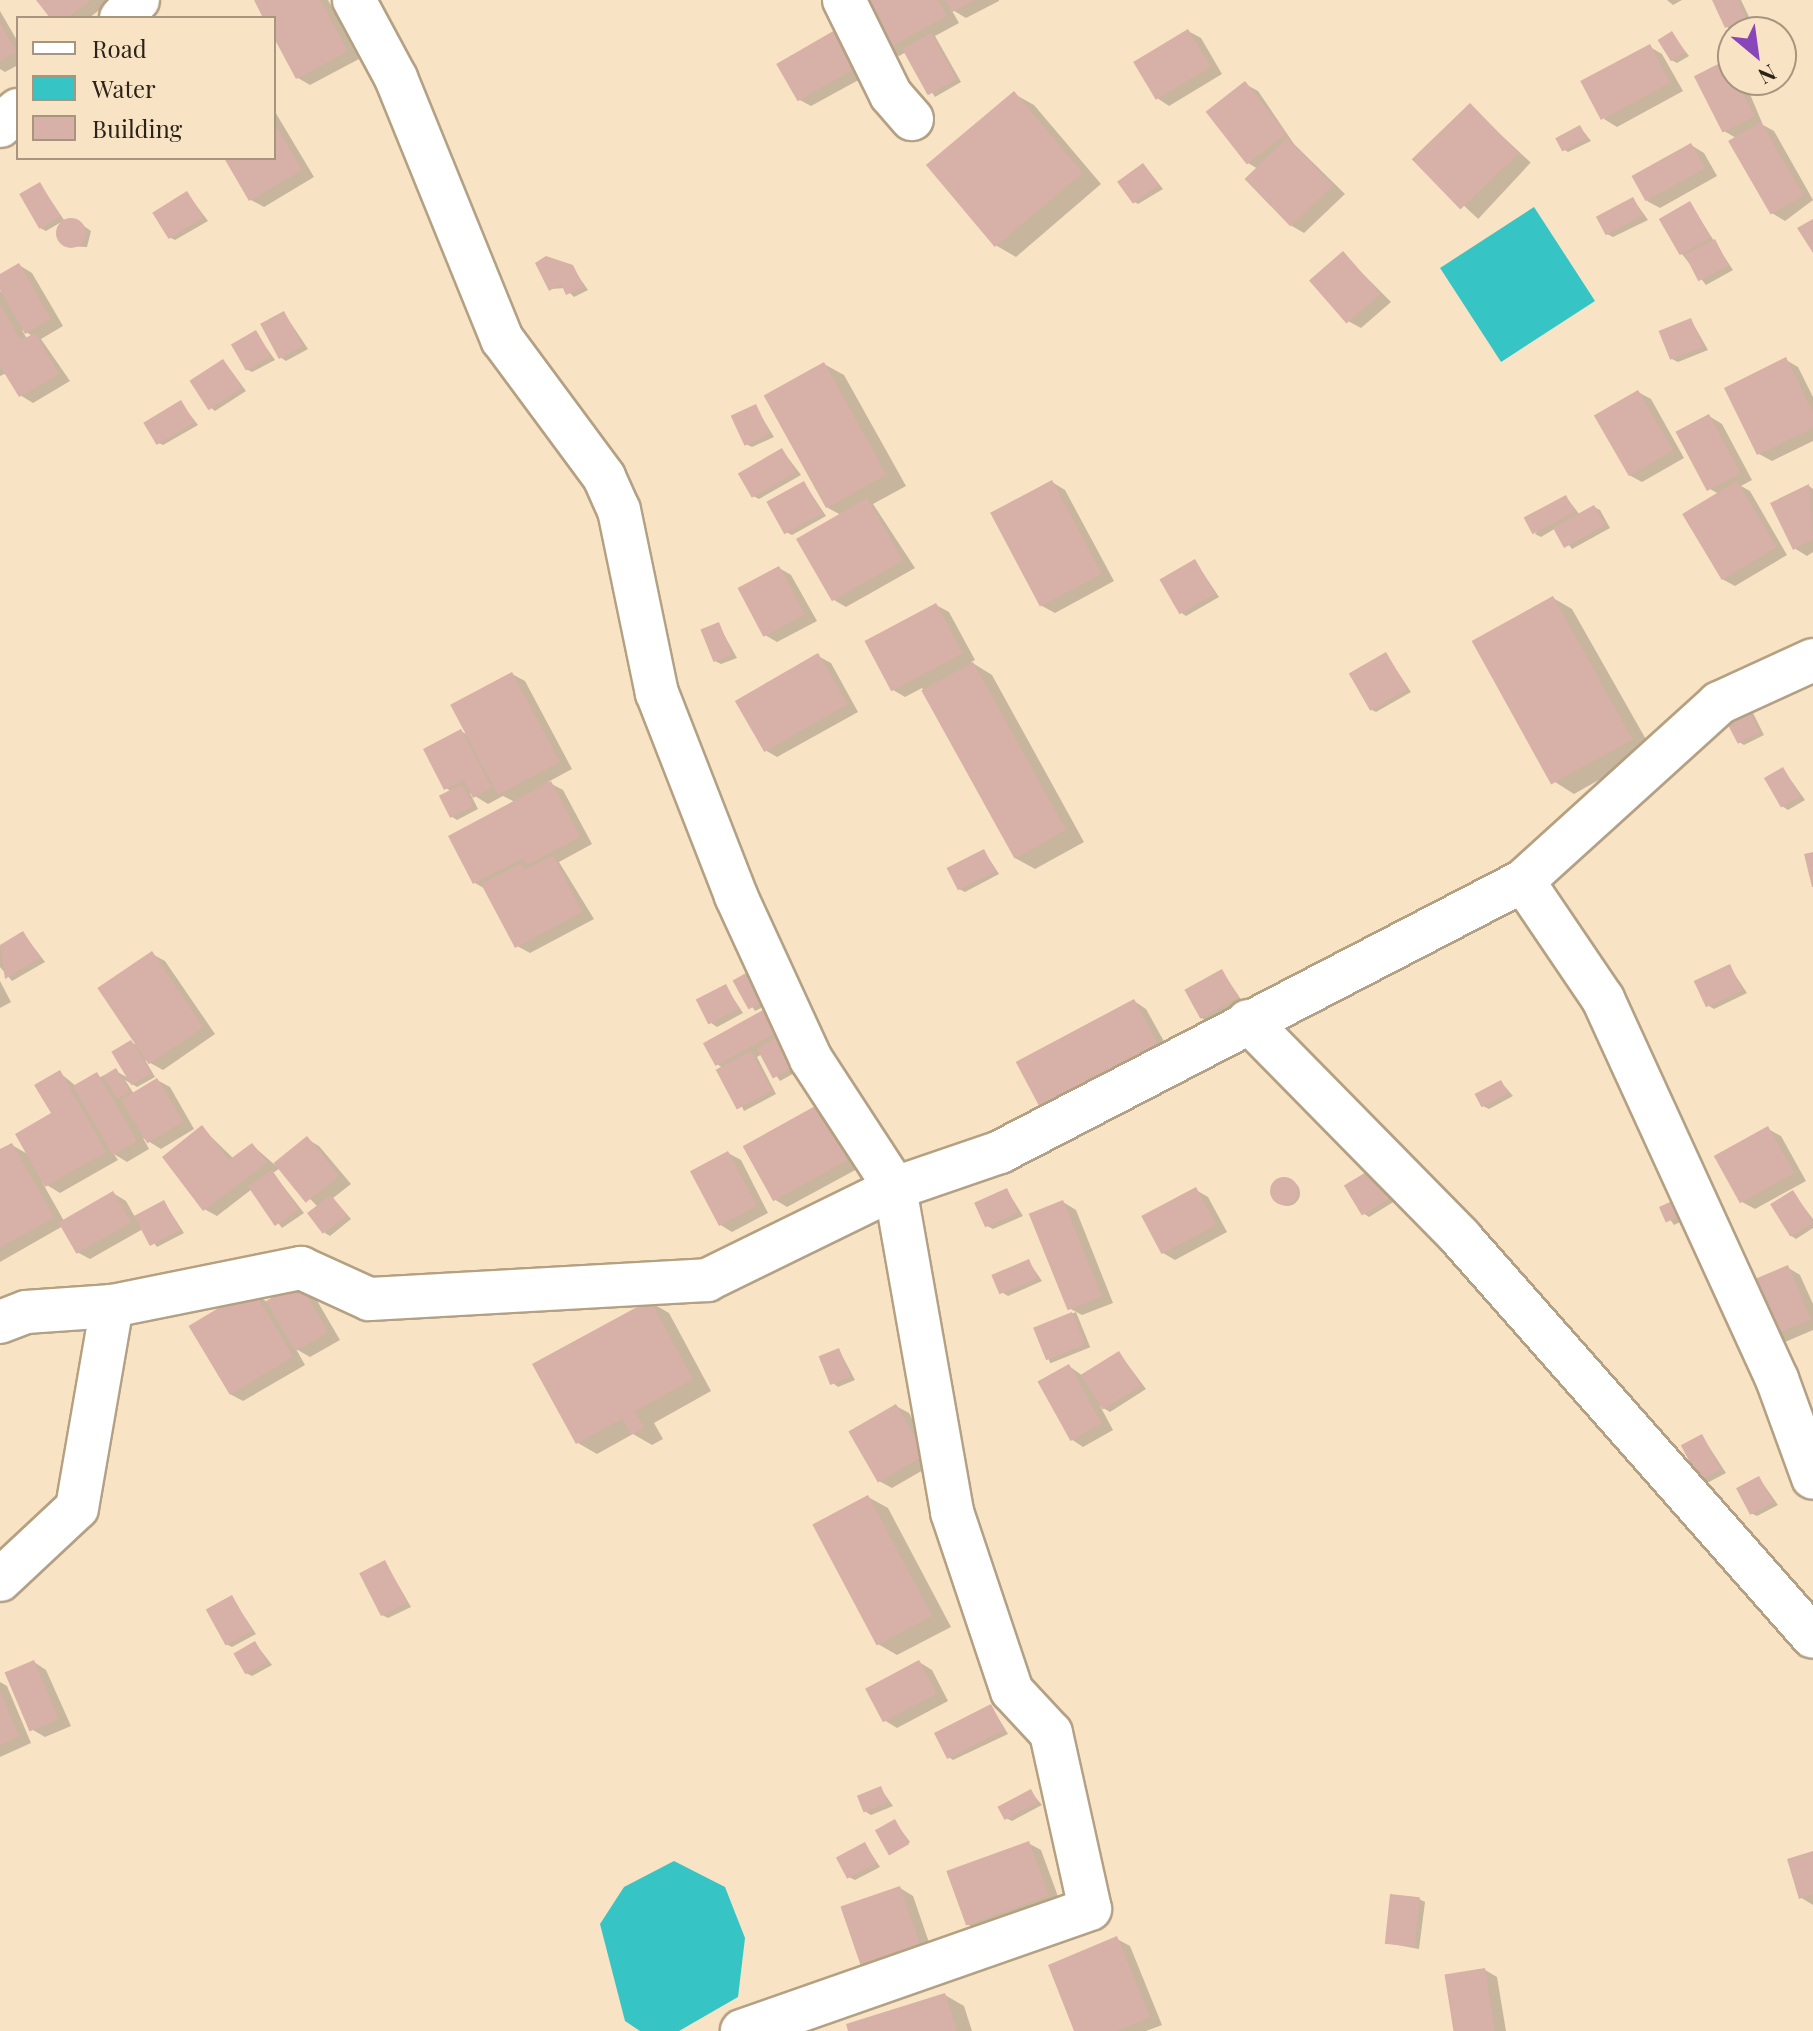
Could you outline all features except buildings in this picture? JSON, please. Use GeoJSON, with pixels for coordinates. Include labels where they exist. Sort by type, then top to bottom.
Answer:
{"type":"FeatureCollection","features":[{"type":"Feature","properties":{"kind":"street"},"geometry":{"type":"LineString","coordinates":[[123,16],[138,0]]}},
{"type":"Feature","properties":{"kind":"street"},"geometry":{"type":"LineString","coordinates":[[354,0],[396,78],[502,339],[604,477],[619,510],[657,693],[736,896],[811,1059],[895,1188],[952,1512],[1012,1691],[1051,1733],[1090,1909],[742,2031]]}},
{"type":"Feature","properties":{"kind":"street"},"geometry":{"type":"LineString","coordinates":[[844,0],[891,95],[912,119]]}},
{"type":"Feature","properties":{"kind":"street"},"geometry":{"type":"LineString","coordinates":[[0,126],[16,112]]}},
{"type":"Feature","properties":{"kind":"street"},"geometry":{"type":"LineString","coordinates":[[0,1322],[26,1312],[112,1306],[301,1268],[369,1299],[707,1280],[895,1188],[1000,1152],[1523,881],[1719,703],[1813,660]]}},
{"type":"Feature","properties":{"kind":"street"},"geometry":{"type":"LineString","coordinates":[[1523,881],[1603,999],[1777,1379],[1813,1478]]}},
{"type":"Feature","properties":{"kind":"street"},"geometry":{"type":"LineString","coordinates":[[1248,1021],[1460,1237],[1813,1637]]}},
{"type":"Feature","properties":{"kind":"street"},"geometry":{"type":"LineString","coordinates":[[0,1580],[77,1508],[112,1306]]}},
{"type":"Feature","properties":{"kind":"water"},"geometry":{"type":"Polygon","coordinates":[[[1534,207],[1595,301],[1501,362],[1440,268],[1534,207]]]}},
{"type":"Feature","properties":{"kind":"water"},"geometry":{"type":"Polygon","coordinates":[[[674,1861],[725,1887],[745,1938],[738,1997],[679,2031],[640,2031],[625,2021],[600,1924],[624,1887],[674,1861]]]}}]}
